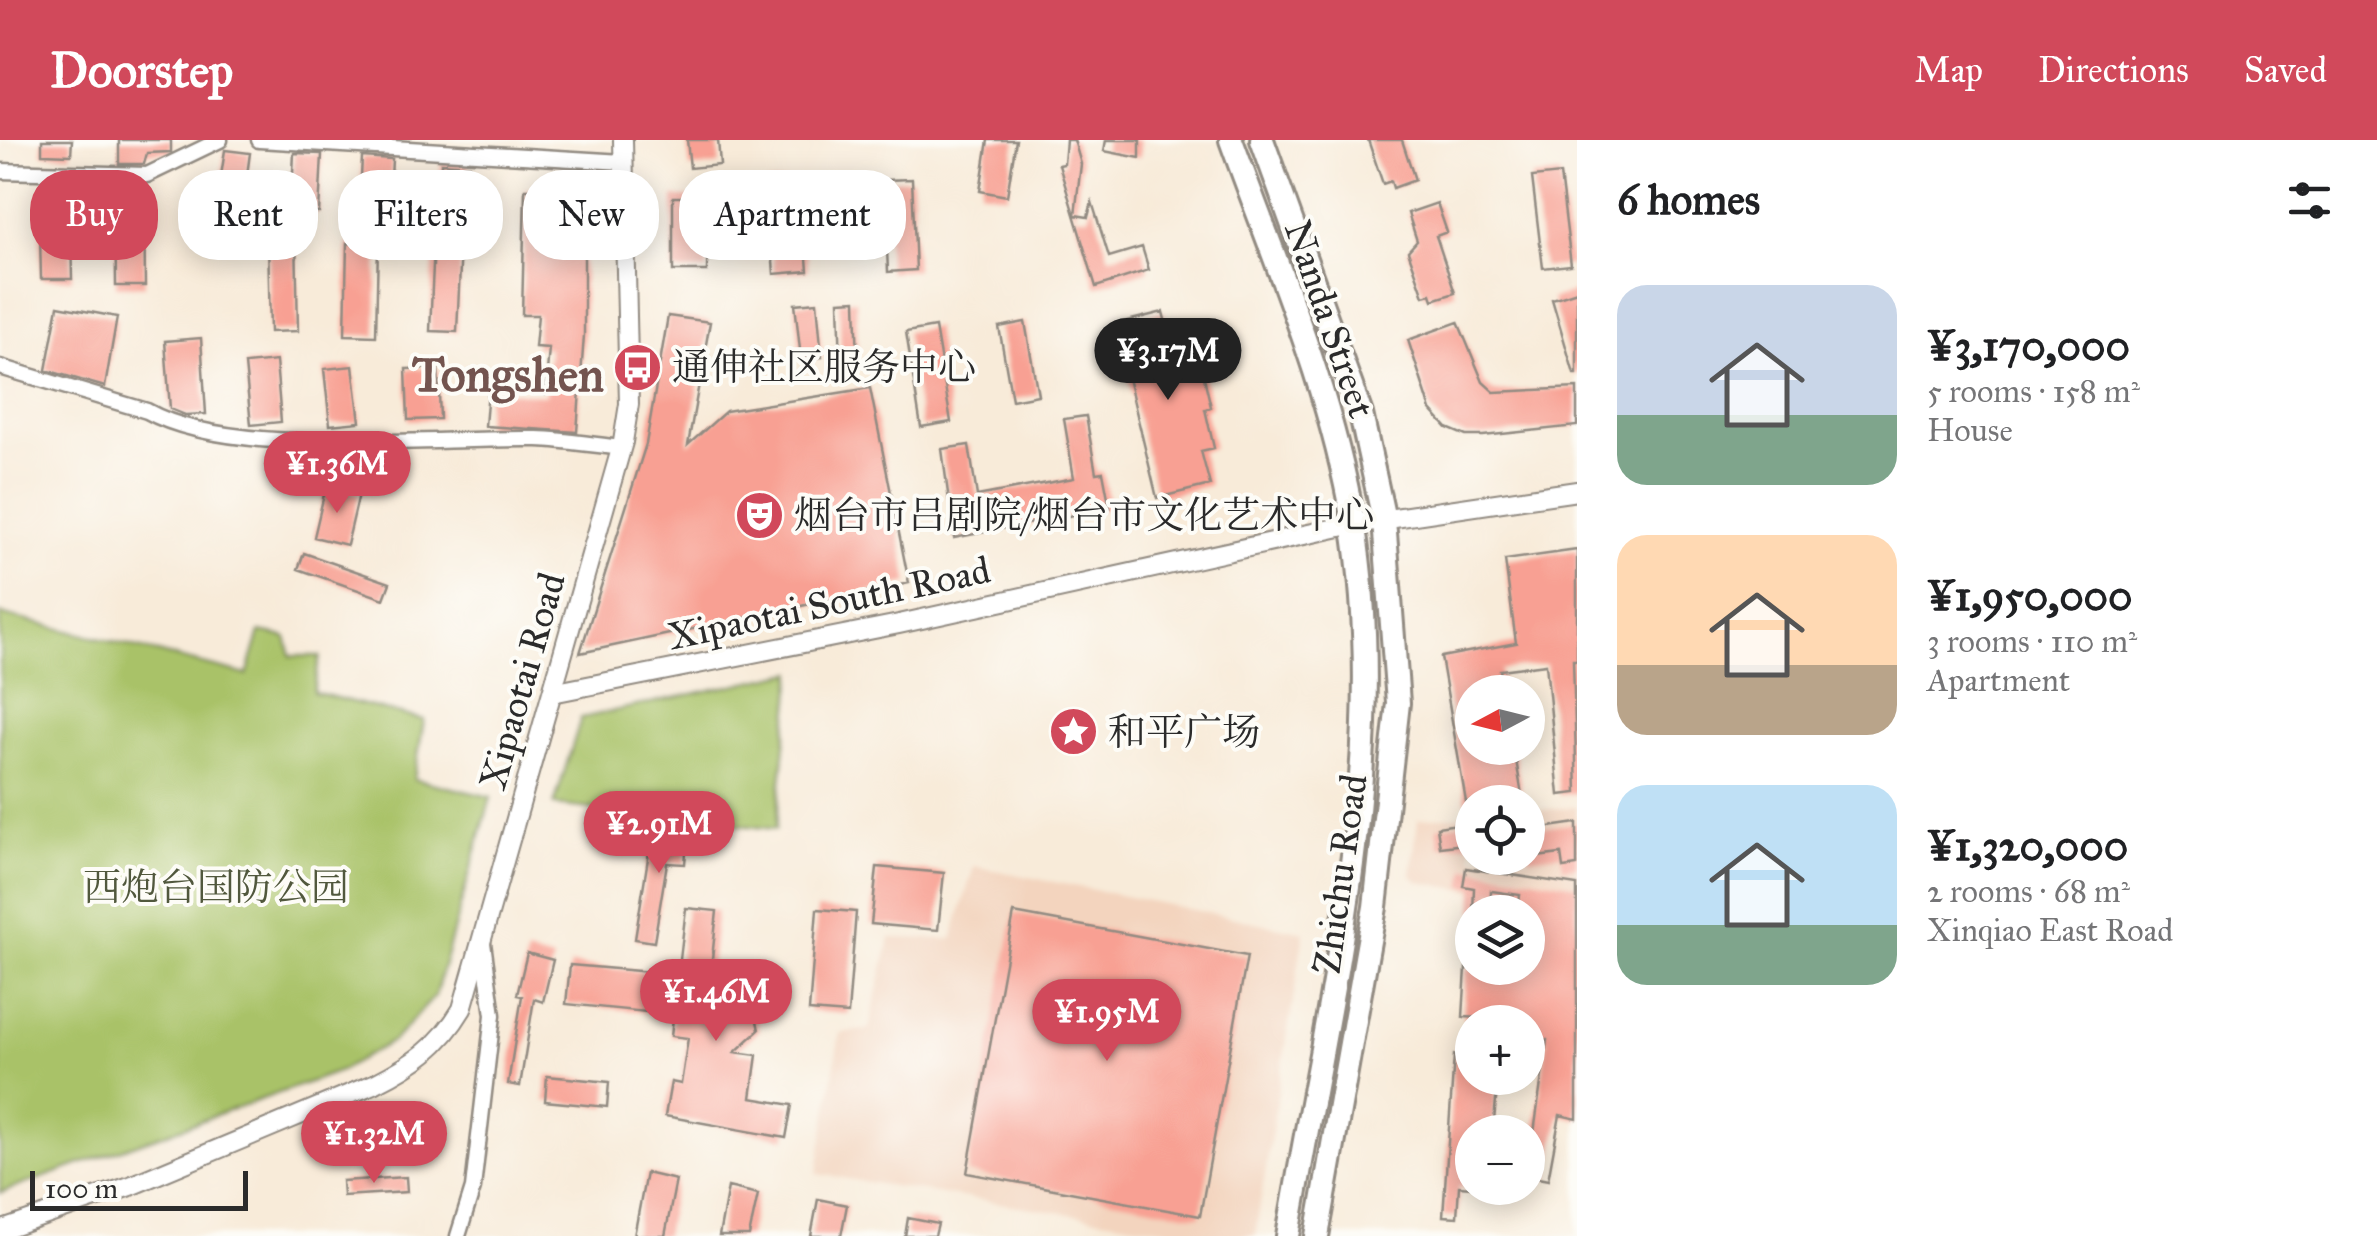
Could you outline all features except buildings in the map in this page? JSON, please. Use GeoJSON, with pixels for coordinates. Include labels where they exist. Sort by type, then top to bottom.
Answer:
{"type":"FeatureCollection","features":[{"type":"Feature","properties":{"kind":"main road","name":"Nanda Street"},"geometry":{"type":"LineString","coordinates":[[1230,140],[1332,423],[1354,524]]}},
{"type":"Feature","properties":{"kind":"main road","name":"Nanda Street"},"geometry":{"type":"LineString","coordinates":[[1262,140],[1362,414],[1384,520]]}},
{"type":"Feature","properties":{"kind":"main road","name":"Zhichu Road"},"geometry":{"type":"LineString","coordinates":[[1317,1236],[1375,907],[1398,703],[1384,520]]}},
{"type":"Feature","properties":{"kind":"main road","name":"Zhichu Road"},"geometry":{"type":"LineString","coordinates":[[1288,1236],[1344,902],[1368,702],[1354,524]]}},
{"type":"Feature","properties":{"kind":"street"},"geometry":{"type":"LineString","coordinates":[[0,171],[147,175],[220,140]]}},
{"type":"Feature","properties":{"kind":"street"},"geometry":{"type":"LineString","coordinates":[[259,140],[623,162]]}},
{"type":"Feature","properties":{"kind":"street","name":"Xipaotai Road"},"geometry":{"type":"LineString","coordinates":[[458,1236],[473,1188],[494,1015],[483,943],[622,448],[629,404],[622,140]]}},
{"type":"Feature","properties":{"kind":"street"},"geometry":{"type":"LineString","coordinates":[[0,367],[147,412],[168,424],[260,438],[540,439],[622,448]]}},
{"type":"Feature","properties":{"kind":"street"},"geometry":{"type":"LineString","coordinates":[[1384,520],[1577,491]]}},
{"type":"Feature","properties":{"kind":"street","name":"Xipaotai South Road"},"geometry":{"type":"LineString","coordinates":[[552,692],[900,624],[1384,520]]}},
{"type":"Feature","properties":{"kind":"street"},"geometry":{"type":"LineString","coordinates":[[0,1231],[130,1186],[412,1065],[444,1038],[462,1008],[483,943]]}},
{"type":"Feature","properties":{"kind":"shaded area"},"geometry":{"type":"Polygon","coordinates":[[[1577,807],[1577,909],[1545,904],[1545,895],[1495,895],[1419,882],[1411,875],[1418,819],[1455,816],[1455,875],[1545,875],[1545,810],[1577,807]]]}},
{"type":"Feature","properties":{"kind":"shaded area"},"geometry":{"type":"Polygon","coordinates":[[[974,866],[1304,932],[1255,1236],[1208,1236],[817,1174],[840,1033],[869,1029],[890,938],[952,939],[974,866]]]}},
{"type":"Feature","properties":{"kind":"green space","name":"西炮台国防公园"},"geometry":{"type":"Polygon","coordinates":[[[0,614],[247,675],[260,632],[286,637],[291,656],[320,656],[313,692],[424,720],[414,779],[491,797],[435,996],[394,1040],[340,1071],[0,1193],[0,614]]]}},
{"type":"Feature","properties":{"kind":"green space"},"geometry":{"type":"Polygon","coordinates":[[[793,672],[776,829],[554,805],[581,718],[793,672]]]}},
{"type":"Feature","properties":{"kind":"place","name":"通伸社区服务中心"},"geometry":{"type":"Point","coordinates":[637,367]}},
{"type":"Feature","properties":{"kind":"place","name":"烟台市吕剧院/烟台市文化艺术中心"},"geometry":{"type":"Point","coordinates":[759,515]}},
{"type":"Feature","properties":{"kind":"place","name":"和平广场"},"geometry":{"type":"Point","coordinates":[1073,732]}},
{"type":"Feature","properties":{"kind":"district","name":"Tongshen"},"geometry":{"type":"Point","coordinates":[508,374]}}]}
